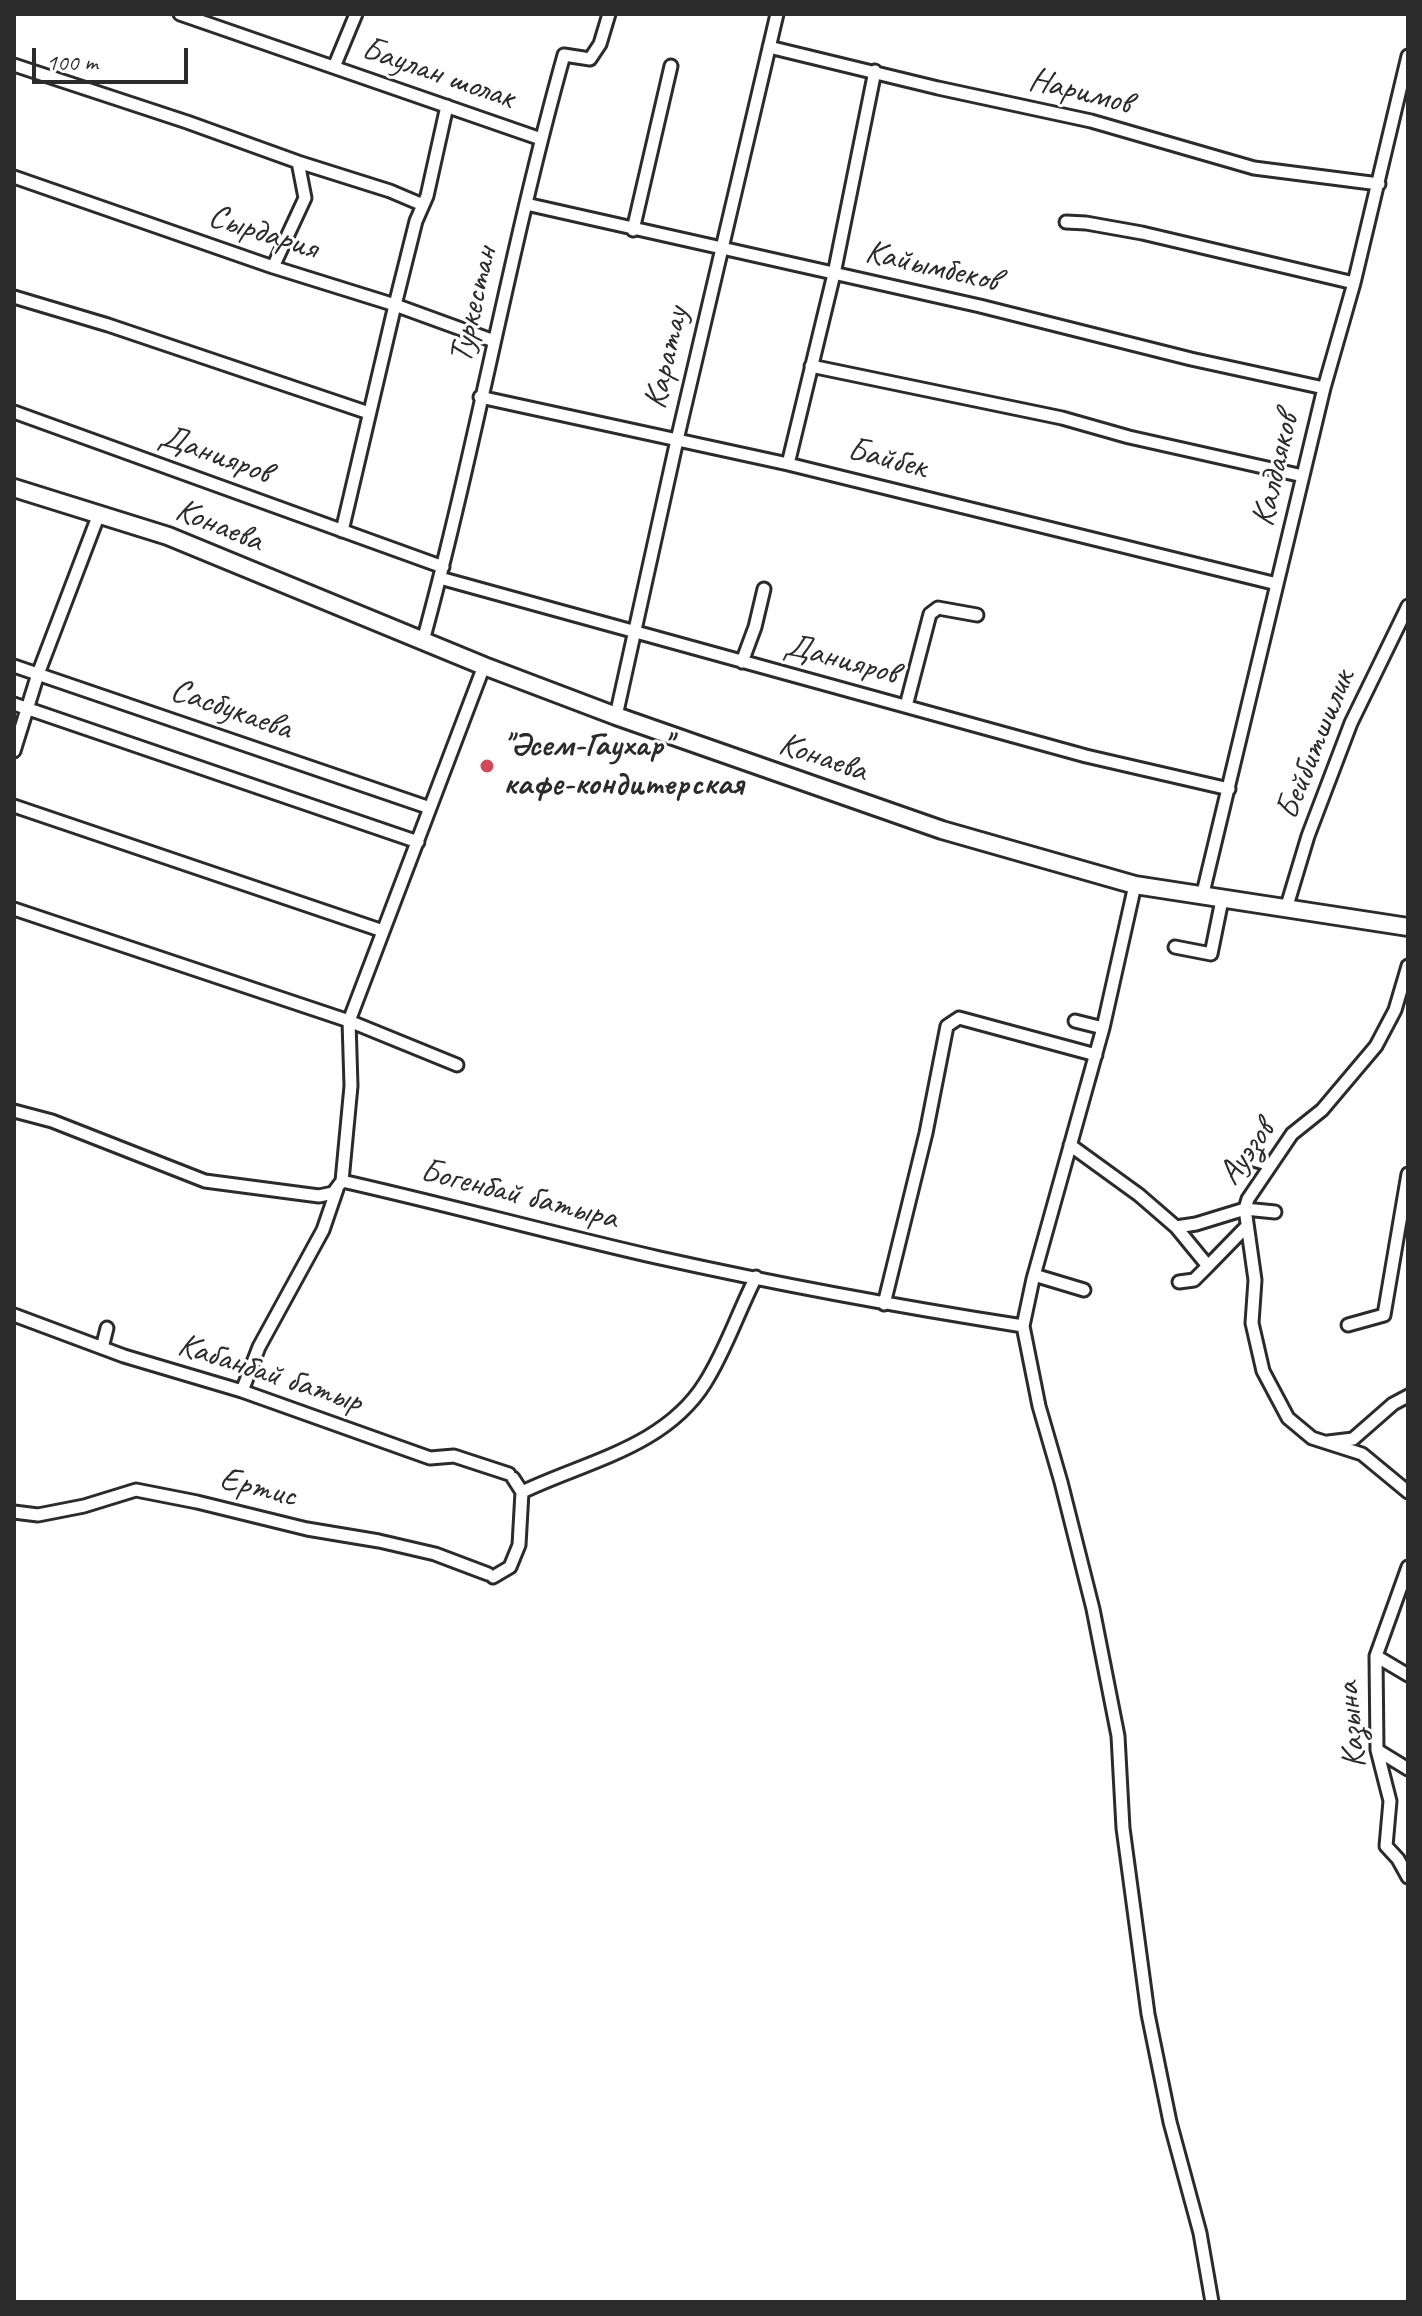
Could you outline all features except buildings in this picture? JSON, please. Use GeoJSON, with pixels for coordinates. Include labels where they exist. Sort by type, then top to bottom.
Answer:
{"type":"FeatureCollection","features":[{"type":"Feature","properties":{"kind":"main road","name":"Конаева"},"geometry":{"type":"LineString","coordinates":[[14,488],[168,536],[484,666],[616,716],[942,830],[1135,885],[1408,927]]}},
{"type":"Feature","properties":{"kind":"street","name":"Баулан шолак"},"geometry":{"type":"LineString","coordinates":[[180,14],[541,139]]}},
{"type":"Feature","properties":{"kind":"street"},"geometry":{"type":"LineString","coordinates":[[334,67],[356,14]]}},
{"type":"Feature","properties":{"kind":"street","name":"Туркестан"},"geometry":{"type":"LineString","coordinates":[[423,641],[442,573],[541,139],[564,55],[590,59],[600,44],[609,14]]}},
{"type":"Feature","properties":{"kind":"street","name":"Каратау"},"geometry":{"type":"LineString","coordinates":[[616,716],[777,14]]}},
{"type":"Feature","properties":{"kind":"street","name":"Наримов"},"geometry":{"type":"LineString","coordinates":[[769,47],[1091,121],[1254,168],[1379,184]]}},
{"type":"Feature","properties":{"kind":"street","name":"Калдаяков"},"geometry":{"type":"LineString","coordinates":[[1202,897],[1324,388],[1354,283],[1408,56]]}},
{"type":"Feature","properties":{"kind":"street"},"geometry":{"type":"LineString","coordinates":[[14,65],[390,191],[423,205]]}},
{"type":"Feature","properties":{"kind":"street"},"geometry":{"type":"LineString","coordinates":[[633,230],[671,66]]}},
{"type":"Feature","properties":{"kind":"street"},"geometry":{"type":"LineString","coordinates":[[788,464],[834,274],[875,71]]}},
{"type":"Feature","properties":{"kind":"street"},"geometry":{"type":"LineString","coordinates":[[342,531],[395,305],[447,106]]}},
{"type":"Feature","properties":{"kind":"street"},"geometry":{"type":"LineString","coordinates":[[273,267],[305,198],[298,162]]}},
{"type":"Feature","properties":{"kind":"street","name":"Сырдария"},"geometry":{"type":"LineString","coordinates":[[14,177],[494,341]]}},
{"type":"Feature","properties":{"kind":"street","name":"Кайымбеков"},"geometry":{"type":"LineString","coordinates":[[526,204],[1324,388]]}},
{"type":"Feature","properties":{"kind":"street"},"geometry":{"type":"LineString","coordinates":[[1066,222],[1142,233],[1354,283]]}},
{"type":"Feature","properties":{"kind":"street"},"geometry":{"type":"LineString","coordinates":[[14,297],[108,325],[369,413]]}},
{"type":"Feature","properties":{"kind":"street"},"geometry":{"type":"LineString","coordinates":[[811,366],[1062,418],[1129,437],[1303,476]]}},
{"type":"Feature","properties":{"kind":"street","name":"Байбек"},"geometry":{"type":"LineString","coordinates":[[480,397],[788,464],[1277,584]]}},
{"type":"Feature","properties":{"kind":"street","name":"Данияров"},"geometry":{"type":"LineString","coordinates":[[14,412],[342,531],[442,573],[742,662],[1086,756],[1229,789]]}},
{"type":"Feature","properties":{"kind":"street"},"geometry":{"type":"LineString","coordinates":[[14,751],[38,674],[99,514]]}},
{"type":"Feature","properties":{"kind":"street"},"geometry":{"type":"LineString","coordinates":[[742,662],[764,589]]}},
{"type":"Feature","properties":{"kind":"street","name":"Бейбитшилик"},"geometry":{"type":"LineString","coordinates":[[1286,909],[1308,836],[1351,723],[1408,606]]}},
{"type":"Feature","properties":{"kind":"street"},"geometry":{"type":"LineString","coordinates":[[906,706],[930,614],[938,608],[977,615]]}},
{"type":"Feature","properties":{"kind":"street","name":"Сасбукаева"},"geometry":{"type":"LineString","coordinates":[[14,666],[430,808]]}},
{"type":"Feature","properties":{"kind":"street"},"geometry":{"type":"LineString","coordinates":[[242,1391],[259,1347],[323,1230],[340,1184],[351,1086],[349,1021],[484,666]]}},
{"type":"Feature","properties":{"kind":"street","name":"Сасбукаева"},"geometry":{"type":"LineString","coordinates":[[14,704],[418,842]]}},
{"type":"Feature","properties":{"kind":"street"},"geometry":{"type":"LineString","coordinates":[[14,806],[383,931]]}},
{"type":"Feature","properties":{"kind":"street"},"geometry":{"type":"LineString","coordinates":[[1135,885],[1103,1028],[1034,1275],[1023,1326],[1039,1406],[1093,1609],[1118,1736],[1123,1828],[1148,2014],[1170,2122],[1200,2233],[1212,2302]]}},
{"type":"Feature","properties":{"kind":"street"},"geometry":{"type":"LineString","coordinates":[[1175,947],[1211,954],[1222,900]]}},
{"type":"Feature","properties":{"kind":"street"},"geometry":{"type":"LineString","coordinates":[[14,909],[349,1021],[457,1065]]}},
{"type":"Feature","properties":{"kind":"street","name":"Ауэзов"},"geometry":{"type":"LineString","coordinates":[[1176,1227],[1245,1209],[1248,1199],[1292,1134],[1322,1110],[1376,1046],[1395,1010],[1408,966]]}},
{"type":"Feature","properties":{"kind":"street"},"geometry":{"type":"LineString","coordinates":[[884,1304],[928,1121],[947,1026],[959,1018],[1096,1055]]}},
{"type":"Feature","properties":{"kind":"street"},"geometry":{"type":"LineString","coordinates":[[1075,1021],[1103,1028]]}},
{"type":"Feature","properties":{"kind":"street","name":"Богенбай батыра"},"geometry":{"type":"LineString","coordinates":[[14,1111],[66,1125],[205,1181],[319,1196],[333,1193],[340,1184],[472,1210],[663,1259],[884,1304],[1023,1326]]}},
{"type":"Feature","properties":{"kind":"street"},"geometry":{"type":"LineString","coordinates":[[1070,1145],[1139,1195],[1176,1227],[1208,1266]]}},
{"type":"Feature","properties":{"kind":"street"},"geometry":{"type":"LineString","coordinates":[[1250,1159],[1271,1165]]}},
{"type":"Feature","properties":{"kind":"street"},"geometry":{"type":"LineString","coordinates":[[1348,1325],[1384,1315],[1408,1174]]}},
{"type":"Feature","properties":{"kind":"street"},"geometry":{"type":"LineString","coordinates":[[1275,1212],[1245,1209],[1255,1280],[1252,1323],[1263,1371],[1288,1418],[1312,1438],[1362,1454],[1408,1492]]}},
{"type":"Feature","properties":{"kind":"street"},"geometry":{"type":"LineString","coordinates":[[1179,1282],[1194,1280],[1247,1226]]}},
{"type":"Feature","properties":{"kind":"street"},"geometry":{"type":"LineString","coordinates":[[1034,1275],[1084,1290]]}},
{"type":"Feature","properties":{"kind":"street"},"geometry":{"type":"LineString","coordinates":[[522,1492],[652,1437],[685,1410],[723,1352],[756,1277]]}},
{"type":"Feature","properties":{"kind":"street","name":"Кабанбай батыр"},"geometry":{"type":"LineString","coordinates":[[14,1315],[102,1348],[242,1391],[430,1458],[454,1456],[511,1476],[522,1492]]}},
{"type":"Feature","properties":{"kind":"street"},"geometry":{"type":"LineString","coordinates":[[102,1348],[107,1328]]}},
{"type":"Feature","properties":{"kind":"street"},"geometry":{"type":"LineString","coordinates":[[1325,1443],[1353,1439],[1393,1404],[1408,1396]]}},
{"type":"Feature","properties":{"kind":"street","name":"Ертис"},"geometry":{"type":"LineString","coordinates":[[14,1512],[38,1515],[84,1506],[136,1490],[435,1554],[490,1575],[510,1567],[519,1545],[522,1492]]}},
{"type":"Feature","properties":{"kind":"street","name":"Казына"},"geometry":{"type":"LineString","coordinates":[[1408,1567],[1405,1587],[1376,1656],[1377,1750],[1390,1801],[1386,1846],[1408,1877]]}},
{"type":"Feature","properties":{"kind":"street"},"geometry":{"type":"LineString","coordinates":[[1376,1656],[1408,1675]]}},
{"type":"Feature","properties":{"kind":"street"},"geometry":{"type":"LineString","coordinates":[[1377,1750],[1408,1769]]}},
{"type":"Feature","properties":{"kind":"place","name":"\"Әсем-Гаухар\" кафе-кондитерская"},"geometry":{"type":"Point","coordinates":[487,766]}}]}
